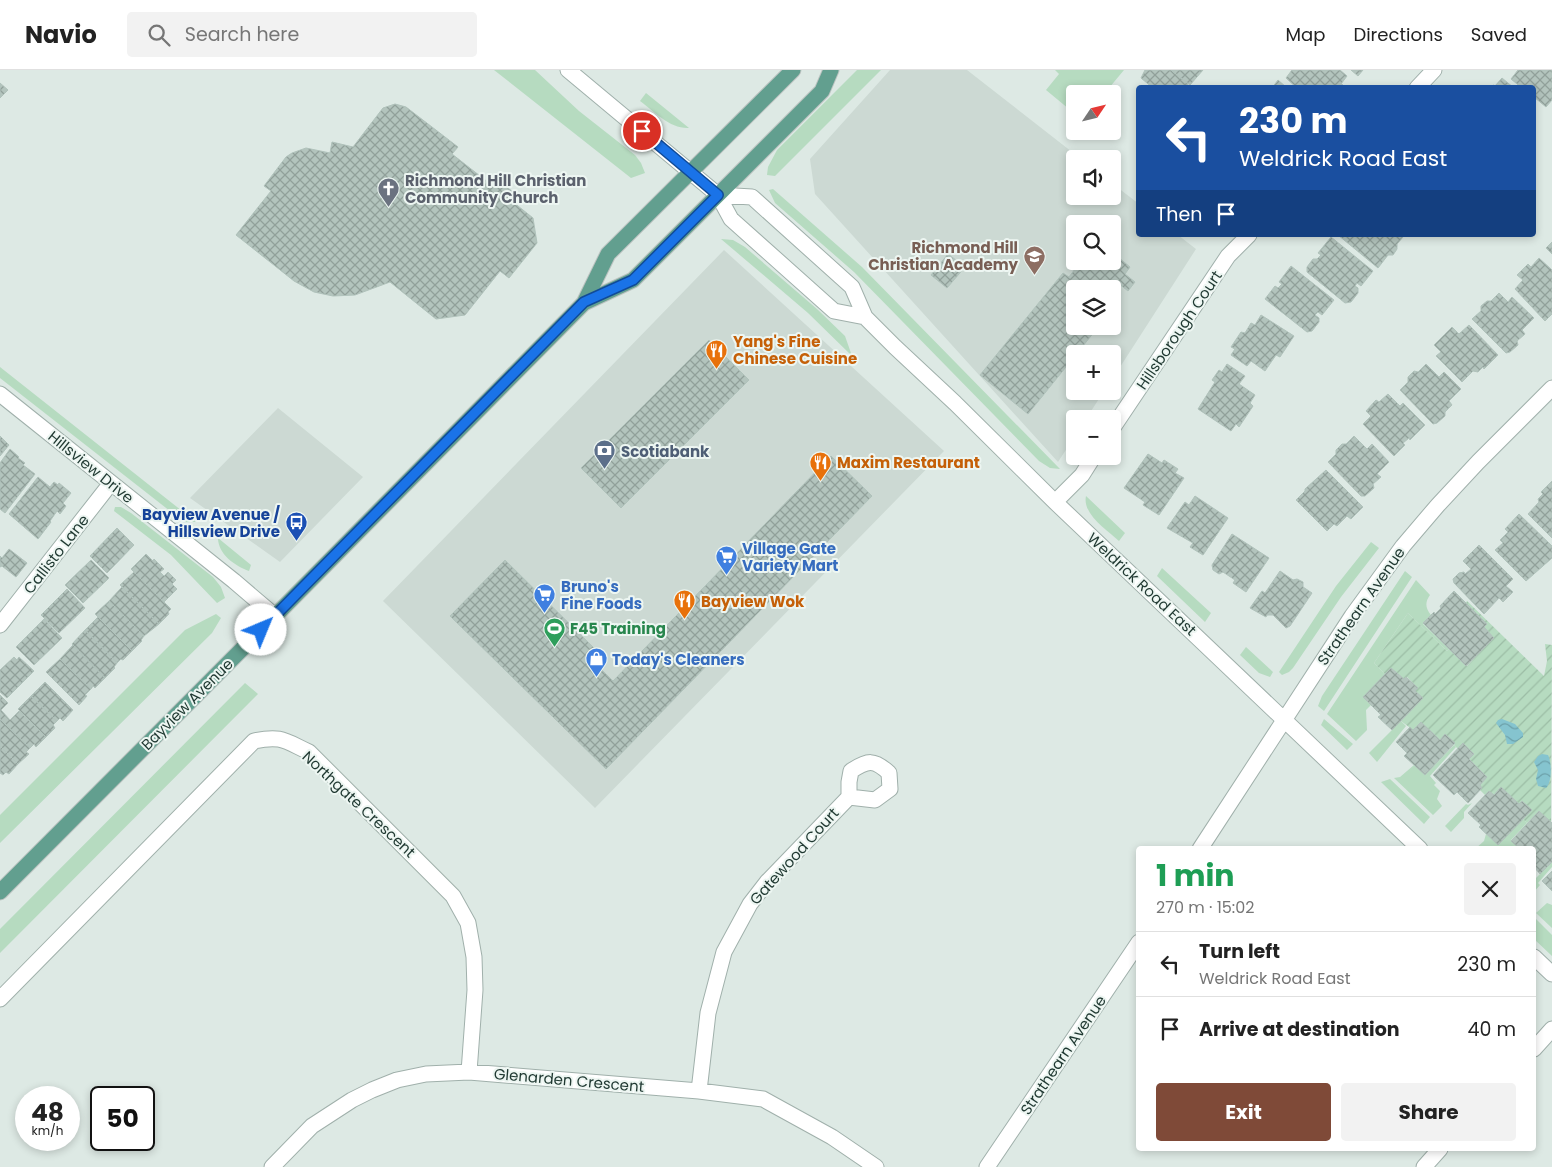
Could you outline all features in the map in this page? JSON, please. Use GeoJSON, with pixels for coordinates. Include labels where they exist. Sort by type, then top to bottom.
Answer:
{"type":"FeatureCollection","features":[{"type":"Feature","properties":{"kind":"main road","name":"Bayview Avenue"},"geometry":{"type":"LineString","coordinates":[[0,892],[584,302],[608,254],[793,70]]}},
{"type":"Feature","properties":{"kind":"main road","name":"Bayview Avenue"},"geometry":{"type":"LineString","coordinates":[[584,302],[633,280],[822,91],[831,70]]}},
{"type":"Feature","properties":{"kind":"street"},"geometry":{"type":"LineString","coordinates":[[568,70],[718,195],[731,218],[834,311],[864,317]]}},
{"type":"Feature","properties":{"kind":"street"},"geometry":{"type":"LineString","coordinates":[[1420,85],[1434,70]]}},
{"type":"Feature","properties":{"kind":"street","name":"Weldrick Road East"},"geometry":{"type":"LineString","coordinates":[[718,195],[752,197],[852,287],[864,317],[1055,502],[1417,846]]}},
{"type":"Feature","properties":{"kind":"street","name":"Hillsborough Court"},"geometry":{"type":"LineString","coordinates":[[1121,416],[1205,294],[1228,256],[1247,237]]}},
{"type":"Feature","properties":{"kind":"street","name":"Strathearn Avenue"},"geometry":{"type":"LineString","coordinates":[[1202,846],[1352,616],[1403,546],[1438,504],[1552,388]]}},
{"type":"Feature","properties":{"kind":"street","name":"Hillsview Drive"},"geometry":{"type":"LineString","coordinates":[[0,394],[239,584],[275,616]]}},
{"type":"Feature","properties":{"kind":"street"},"geometry":{"type":"LineString","coordinates":[[1055,502],[1082,475],[1088,465]]}},
{"type":"Feature","properties":{"kind":"street","name":"Callisto Lane"},"geometry":{"type":"LineString","coordinates":[[0,625],[111,483]]}},
{"type":"Feature","properties":{"kind":"street","name":"Northgate Crescent"},"geometry":{"type":"LineString","coordinates":[[0,999],[254,741],[269,738],[283,739],[309,752],[453,896],[468,923],[474,957],[475,990],[469,1072]]}},
{"type":"Feature","properties":{"kind":"street","name":"Gatewood Court"},"geometry":{"type":"LineString","coordinates":[[699,1091],[708,1013],[724,952],[750,904],[766,882],[848,797]]}},
{"type":"Feature","properties":{"kind":"street","name":"Strathearn Avenue"},"geometry":{"type":"LineString","coordinates":[[988,1167],[1136,946]]}},
{"type":"Feature","properties":{"kind":"street"},"geometry":{"type":"LineString","coordinates":[[1536,959],[1552,974]]}},
{"type":"Feature","properties":{"kind":"street"},"geometry":{"type":"LineString","coordinates":[[1536,1047],[1552,1029]]}},
{"type":"Feature","properties":{"kind":"street","name":"Glenarden Crescent"},"geometry":{"type":"LineString","coordinates":[[272,1167],[312,1126],[352,1100],[372,1090],[397,1080],[426,1074],[469,1072],[699,1091],[762,1099],[832,1137],[876,1167]]}},
{"type":"Feature","properties":{"kind":"street"},"geometry":{"type":"LineString","coordinates":[[1424,1167],[1438,1151]]}},
{"type":"Feature","properties":{"kind":"shaded area","name":"Richmond Hill Christian Academy"},"geometry":{"type":"Polygon","coordinates":[[[890,70],[967,70],[1069,150],[1066,150],[1066,205],[1121,205],[1121,190],[1136,202],[1136,237],[1181,237],[1196,249],[1121,366],[1121,345],[1066,345],[1066,400],[1098,400],[1092,410],[1066,410],[1066,450],[1058,462],[815,194],[810,159],[890,70]]]}},
{"type":"Feature","properties":{"kind":"shaded area"},"geometry":{"type":"Polygon","coordinates":[[[724,250],[944,451],[595,808],[383,601],[724,250]]]}},
{"type":"Feature","properties":{"kind":"shaded area"},"geometry":{"type":"Polygon","coordinates":[[[278,408],[363,477],[280,562],[190,498],[278,408]]]}},
{"type":"Feature","properties":{"kind":"green space"},"geometry":{"type":"Polygon","coordinates":[[[494,70],[535,70],[579,111],[635,155],[645,173],[631,178],[494,70]]]}},
{"type":"Feature","properties":{"kind":"green space"},"geometry":{"type":"Polygon","coordinates":[[[857,70],[881,70],[775,176],[767,175],[768,167],[777,150],[857,70]]]}},
{"type":"Feature","properties":{"kind":"green space"},"geometry":{"type":"Polygon","coordinates":[[[1055,70],[1124,70],[1112,85],[1066,85],[1066,107],[1046,90],[1059,74],[1055,70]]]}},
{"type":"Feature","properties":{"kind":"green space"},"geometry":{"type":"Polygon","coordinates":[[[646,93],[689,128],[675,126],[657,115],[640,101],[646,93]]]}},
{"type":"Feature","properties":{"kind":"green space"},"geometry":{"type":"Polygon","coordinates":[[[773,189],[862,267],[1060,469],[1050,468],[1039,461],[854,272],[775,203],[769,190],[773,189]]]}},
{"type":"Feature","properties":{"kind":"green space"},"geometry":{"type":"Polygon","coordinates":[[[721,239],[733,240],[745,247],[817,309],[845,336],[852,356],[808,313],[721,239]]]}},
{"type":"Feature","properties":{"kind":"green space"},"geometry":{"type":"Polygon","coordinates":[[[0,367],[196,522],[184,522],[0,378],[0,367]]]}},
{"type":"Feature","properties":{"kind":"green space"},"geometry":{"type":"Polygon","coordinates":[[[1086,496],[1125,533],[1119,541],[1096,521],[1088,509],[1086,496]]]}},
{"type":"Feature","properties":{"kind":"green space"},"geometry":{"type":"Polygon","coordinates":[[[115,507],[121,507],[131,513],[213,577],[221,587],[225,598],[217,603],[171,555],[114,511],[115,507]]]}},
{"type":"Feature","properties":{"kind":"green space"},"geometry":{"type":"Polygon","coordinates":[[[218,538],[251,565],[249,571],[228,559],[221,549],[218,538]]]}},
{"type":"Feature","properties":{"kind":"green space"},"geometry":{"type":"Polygon","coordinates":[[[1371,542],[1379,548],[1341,597],[1293,668],[1282,675],[1279,672],[1336,586],[1371,542]]]}},
{"type":"Feature","properties":{"kind":"green space"},"geometry":{"type":"Polygon","coordinates":[[[1162,568],[1211,613],[1205,622],[1157,576],[1162,568]]]}},
{"type":"Feature","properties":{"kind":"green space"},"geometry":{"type":"Polygon","coordinates":[[[1405,571],[1412,577],[1324,711],[1318,706],[1322,696],[1405,571]]]}},
{"type":"Feature","properties":{"kind":"green space"},"geometry":{"type":"Polygon","coordinates":[[[1416,580],[1430,595],[1426,605],[1431,615],[1423,624],[1449,649],[1447,651],[1408,613],[1374,663],[1385,674],[1363,697],[1371,705],[1366,710],[1367,730],[1356,741],[1327,714],[1416,580]]]}},
{"type":"Feature","properties":{"kind":"green space"},"geometry":{"type":"Polygon","coordinates":[[[1467,601],[1544,676],[1547,661],[1545,644],[1552,645],[1551,823],[1539,811],[1527,823],[1523,819],[1532,810],[1522,801],[1519,804],[1501,787],[1494,795],[1489,791],[1485,795],[1480,790],[1482,788],[1480,785],[1487,777],[1469,759],[1474,754],[1464,744],[1458,749],[1454,745],[1455,743],[1445,734],[1440,740],[1421,722],[1413,730],[1401,721],[1423,698],[1415,691],[1418,688],[1407,677],[1404,679],[1391,668],[1385,674],[1374,663],[1408,613],[1447,651],[1449,649],[1467,666],[1494,638],[1484,627],[1487,624],[1466,603],[1467,601]]]}},
{"type":"Feature","properties":{"kind":"green space"},"geometry":{"type":"Polygon","coordinates":[[[216,614],[221,618],[212,633],[0,843],[0,815],[185,630],[216,614]]]}},
{"type":"Feature","properties":{"kind":"green space"},"geometry":{"type":"Polygon","coordinates":[[[1246,647],[1273,672],[1270,677],[1259,673],[1240,655],[1246,647]]]}},
{"type":"Feature","properties":{"kind":"green space"},"geometry":{"type":"Polygon","coordinates":[[[245,683],[258,694],[0,953],[0,929],[245,683]]]}},
{"type":"Feature","properties":{"kind":"green space"},"geometry":{"type":"Polygon","coordinates":[[[1324,719],[1353,744],[1347,750],[1321,725],[1324,719]]]}},
{"type":"Feature","properties":{"kind":"green space"},"geometry":{"type":"Polygon","coordinates":[[[1401,721],[1406,726],[1377,762],[1369,753],[1401,721]]]}},
{"type":"Feature","properties":{"kind":"green space"},"geometry":{"type":"Polygon","coordinates":[[[1454,745],[1456,747],[1430,776],[1436,783],[1434,785],[1440,791],[1437,799],[1442,806],[1433,815],[1394,778],[1400,777],[1414,765],[1425,775],[1454,745]]]}},
{"type":"Feature","properties":{"kind":"green space"},"geometry":{"type":"Polygon","coordinates":[[[1390,779],[1430,817],[1424,824],[1381,782],[1390,779]]]}},
{"type":"Feature","properties":{"kind":"green space"},"geometry":{"type":"Polygon","coordinates":[[[1472,803],[1464,812],[1464,818],[1451,832],[1445,826],[1466,804],[1472,803]]]}},
{"type":"Feature","properties":{"kind":"green space"},"geometry":{"type":"Polygon","coordinates":[[[1523,819],[1527,823],[1511,840],[1517,846],[1478,846],[1484,841],[1486,834],[1498,845],[1523,819]]]}},
{"type":"Feature","properties":{"kind":"green space"},"geometry":{"type":"Polygon","coordinates":[[[1552,862],[1552,867],[1538,883],[1540,885],[1536,890],[1536,878],[1552,862]]]}},
{"type":"Feature","properties":{"kind":"green space"},"geometry":{"type":"Polygon","coordinates":[[[1547,903],[1552,905],[1552,928],[1536,913],[1547,903]]]}},
{"type":"Feature","properties":{"kind":"green space"},"geometry":{"type":"Polygon","coordinates":[[[1536,919],[1552,935],[1552,956],[1536,941],[1536,919]]]}},
{"type":"Feature","properties":{"kind":"water"},"geometry":{"type":"Polygon","coordinates":[[[1502,719],[1515,724],[1523,733],[1523,737],[1513,744],[1507,744],[1505,735],[1496,723],[1502,719]]]}},
{"type":"Feature","properties":{"kind":"water"},"geometry":{"type":"Polygon","coordinates":[[[1542,754],[1548,755],[1550,763],[1551,773],[1546,788],[1538,786],[1536,779],[1538,770],[1534,762],[1542,754]]]}},
{"type":"Feature","properties":{"kind":"building"},"geometry":{"type":"Polygon","coordinates":[[[1145,70],[1171,70],[1188,84],[1149,85],[1141,78],[1145,70]]]}},
{"type":"Feature","properties":{"kind":"building"},"geometry":{"type":"Polygon","coordinates":[[[1171,70],[1203,70],[1190,85],[1171,70]]]}},
{"type":"Feature","properties":{"kind":"building"},"geometry":{"type":"Polygon","coordinates":[[[1292,70],[1340,70],[1347,76],[1341,84],[1343,85],[1294,85],[1286,78],[1292,70]]]}},
{"type":"Feature","properties":{"kind":"building"},"geometry":{"type":"Polygon","coordinates":[[[1351,70],[1363,70],[1358,76],[1351,70]]]}},
{"type":"Feature","properties":{"kind":"building"},"geometry":{"type":"Polygon","coordinates":[[[1518,70],[1552,70],[1552,100],[1546,107],[1536,99],[1536,85],[1518,85],[1511,79],[1518,70]]]}},
{"type":"Feature","properties":{"kind":"building"},"geometry":{"type":"Polygon","coordinates":[[[1502,78],[1510,85],[1496,85],[1502,78]]]}},
{"type":"Feature","properties":{"kind":"building"},"geometry":{"type":"Polygon","coordinates":[[[1278,80],[1284,85],[1274,85],[1278,80]]]}},
{"type":"Feature","properties":{"kind":"building"},"geometry":{"type":"Polygon","coordinates":[[[0,83],[8,90],[0,98],[0,83]]]}},
{"type":"Feature","properties":{"kind":"building","name":"Richmond Hill Christian Community Church"},"geometry":{"type":"Polygon","coordinates":[[[395,104],[406,107],[458,147],[452,154],[489,183],[494,177],[513,192],[508,198],[533,218],[537,243],[509,278],[500,271],[465,315],[436,319],[390,282],[355,295],[333,296],[314,292],[294,281],[236,235],[271,191],[264,186],[286,157],[306,148],[330,153],[332,142],[353,147],[383,108],[395,104]]]}},
{"type":"Feature","properties":{"kind":"building"},"geometry":{"type":"Polygon","coordinates":[[[1331,237],[1373,271],[1361,286],[1357,283],[1355,286],[1358,288],[1358,293],[1351,302],[1345,303],[1307,272],[1307,267],[1313,259],[1317,259],[1321,255],[1318,253],[1331,237]]]}},
{"type":"Feature","properties":{"kind":"building"},"geometry":{"type":"Polygon","coordinates":[[[1340,237],[1403,237],[1397,244],[1397,249],[1393,255],[1388,255],[1378,268],[1340,237]]]}},
{"type":"Feature","properties":{"kind":"building"},"geometry":{"type":"Polygon","coordinates":[[[1552,242],[1552,254],[1546,248],[1552,242]]]}},
{"type":"Feature","properties":{"kind":"building"},"geometry":{"type":"Polygon","coordinates":[[[948,254],[965,267],[947,288],[931,275],[948,254]]]}},
{"type":"Feature","properties":{"kind":"building"},"geometry":{"type":"Polygon","coordinates":[[[1539,258],[1552,270],[1552,314],[1545,321],[1515,289],[1523,280],[1517,275],[1528,264],[1531,267],[1539,258]]]}},
{"type":"Feature","properties":{"kind":"building"},"geometry":{"type":"Polygon","coordinates":[[[1121,260],[1130,267],[1125,274],[1135,282],[1128,291],[1121,285],[1121,280],[1066,280],[1066,335],[1092,335],[1084,345],[1066,345],[1066,367],[1028,414],[980,375],[1063,273],[1069,277],[1074,270],[1121,270],[1121,260]]]}},
{"type":"Feature","properties":{"kind":"building"},"geometry":{"type":"Polygon","coordinates":[[[1291,266],[1334,300],[1322,315],[1318,312],[1315,315],[1319,318],[1319,322],[1312,331],[1307,332],[1265,299],[1275,286],[1278,288],[1282,284],[1279,282],[1291,266]]]}},
{"type":"Feature","properties":{"kind":"building"},"geometry":{"type":"Polygon","coordinates":[[[1499,293],[1508,302],[1512,297],[1534,318],[1522,330],[1525,334],[1517,341],[1518,345],[1506,353],[1472,319],[1481,311],[1481,306],[1487,301],[1491,301],[1499,293]]]}},
{"type":"Feature","properties":{"kind":"building"},"geometry":{"type":"Polygon","coordinates":[[[1261,315],[1294,336],[1280,357],[1276,355],[1265,371],[1251,361],[1247,366],[1231,355],[1235,349],[1231,347],[1241,332],[1245,333],[1251,323],[1255,325],[1261,315]]]}},
{"type":"Feature","properties":{"kind":"building"},"geometry":{"type":"Polygon","coordinates":[[[1469,325],[1498,355],[1484,369],[1483,367],[1478,372],[1473,371],[1462,382],[1436,356],[1441,352],[1434,345],[1452,327],[1459,334],[1469,325]]]}},
{"type":"Feature","properties":{"kind":"building"},"geometry":{"type":"Polygon","coordinates":[[[709,340],[749,380],[621,508],[581,468],[709,340]]]}},
{"type":"Feature","properties":{"kind":"building"},"geometry":{"type":"Polygon","coordinates":[[[1227,364],[1245,376],[1239,384],[1255,395],[1250,403],[1253,406],[1239,427],[1236,424],[1231,431],[1198,409],[1215,382],[1212,380],[1219,370],[1222,372],[1227,364]]]}},
{"type":"Feature","properties":{"kind":"building"},"geometry":{"type":"Polygon","coordinates":[[[1426,364],[1439,377],[1444,372],[1461,389],[1449,401],[1452,405],[1445,412],[1445,416],[1433,424],[1400,390],[1408,382],[1408,377],[1414,371],[1418,372],[1426,364]]]}},
{"type":"Feature","properties":{"kind":"building"},"geometry":{"type":"Polygon","coordinates":[[[1388,394],[1400,406],[1403,403],[1425,425],[1410,440],[1409,438],[1403,443],[1405,445],[1394,456],[1363,424],[1371,416],[1366,411],[1376,400],[1379,402],[1388,394]]]}},
{"type":"Feature","properties":{"kind":"building"},"geometry":{"type":"Polygon","coordinates":[[[0,436],[9,445],[0,456],[0,436]]]}},
{"type":"Feature","properties":{"kind":"building"},"geometry":{"type":"Polygon","coordinates":[[[1354,436],[1367,449],[1372,444],[1389,462],[1377,474],[1381,477],[1373,484],[1374,488],[1365,496],[1361,496],[1328,462],[1342,444],[1346,444],[1354,436]]]}},
{"type":"Feature","properties":{"kind":"building"},"geometry":{"type":"Polygon","coordinates":[[[10,449],[25,463],[23,465],[35,474],[5,513],[0,509],[0,463],[10,449]]]}},
{"type":"Feature","properties":{"kind":"building"},"geometry":{"type":"Polygon","coordinates":[[[1148,454],[1162,463],[1164,460],[1178,469],[1175,473],[1184,478],[1159,515],[1143,505],[1145,502],[1124,488],[1148,454]]]}},
{"type":"Feature","properties":{"kind":"building"},"geometry":{"type":"Polygon","coordinates":[[[831,456],[872,496],[606,769],[450,616],[505,560],[601,655],[594,662],[613,681],[831,456]]]}},
{"type":"Feature","properties":{"kind":"building"},"geometry":{"type":"Polygon","coordinates":[[[1326,470],[1363,507],[1351,519],[1347,516],[1337,526],[1334,524],[1327,531],[1296,500],[1326,470]]]}},
{"type":"Feature","properties":{"kind":"building"},"geometry":{"type":"Polygon","coordinates":[[[38,477],[50,487],[54,482],[58,485],[59,483],[71,493],[63,503],[66,506],[60,514],[57,511],[38,539],[9,514],[38,477]]]}},
{"type":"Feature","properties":{"kind":"building"},"geometry":{"type":"Polygon","coordinates":[[[1552,481],[1552,538],[1528,514],[1539,502],[1538,499],[1543,494],[1541,492],[1552,481]]]}},
{"type":"Feature","properties":{"kind":"building"},"geometry":{"type":"Polygon","coordinates":[[[1195,496],[1228,518],[1203,555],[1190,547],[1193,543],[1167,528],[1185,502],[1189,505],[1195,496]]]}},
{"type":"Feature","properties":{"kind":"building"},"geometry":{"type":"Polygon","coordinates":[[[1519,514],[1552,546],[1552,558],[1526,581],[1495,550],[1503,543],[1500,540],[1508,532],[1505,529],[1519,514]]]}},
{"type":"Feature","properties":{"kind":"building"},"geometry":{"type":"Polygon","coordinates":[[[117,528],[134,545],[107,573],[90,556],[117,528]]]}},
{"type":"Feature","properties":{"kind":"building"},"geometry":{"type":"Polygon","coordinates":[[[1232,534],[1269,558],[1246,592],[1233,583],[1235,580],[1223,572],[1219,574],[1213,570],[1212,565],[1232,534]]]}},
{"type":"Feature","properties":{"kind":"building"},"geometry":{"type":"Polygon","coordinates":[[[1479,545],[1513,579],[1506,586],[1513,592],[1503,602],[1499,598],[1484,614],[1454,583],[1453,579],[1459,573],[1464,572],[1465,574],[1471,569],[1463,561],[1479,545]]]}},
{"type":"Feature","properties":{"kind":"building"},"geometry":{"type":"Polygon","coordinates":[[[9,549],[27,563],[16,577],[2,566],[0,567],[0,556],[2,558],[9,549]]]}},
{"type":"Feature","properties":{"kind":"building"},"geometry":{"type":"Polygon","coordinates":[[[146,554],[164,569],[160,572],[164,576],[168,572],[176,580],[172,584],[177,589],[164,602],[131,569],[146,554]]]}},
{"type":"Feature","properties":{"kind":"building"},"geometry":{"type":"Polygon","coordinates":[[[91,560],[109,578],[83,603],[65,585],[91,560]]]}},
{"type":"Feature","properties":{"kind":"building"},"geometry":{"type":"Polygon","coordinates":[[[1280,571],[1293,580],[1297,579],[1303,582],[1303,587],[1312,593],[1290,626],[1286,628],[1273,615],[1267,615],[1266,617],[1250,608],[1262,591],[1265,593],[1280,571]]]}},
{"type":"Feature","properties":{"kind":"building"},"geometry":{"type":"Polygon","coordinates":[[[134,572],[171,609],[168,612],[169,614],[159,624],[120,585],[134,572]]]}},
{"type":"Feature","properties":{"kind":"building"},"geometry":{"type":"Polygon","coordinates":[[[122,587],[159,624],[144,636],[109,601],[122,587]]]}},
{"type":"Feature","properties":{"kind":"building"},"geometry":{"type":"Polygon","coordinates":[[[67,589],[85,608],[59,633],[41,615],[67,589]]]}},
{"type":"Feature","properties":{"kind":"building"},"geometry":{"type":"Polygon","coordinates":[[[1454,591],[1487,624],[1484,627],[1494,638],[1466,666],[1423,623],[1441,608],[1440,606],[1454,591]]]}},
{"type":"Feature","properties":{"kind":"building"},"geometry":{"type":"Polygon","coordinates":[[[109,601],[144,636],[142,641],[132,651],[95,614],[109,601]]]}},
{"type":"Feature","properties":{"kind":"building"},"geometry":{"type":"Polygon","coordinates":[[[98,617],[132,651],[117,663],[85,630],[98,617]]]}},
{"type":"Feature","properties":{"kind":"building"},"geometry":{"type":"Polygon","coordinates":[[[44,619],[62,638],[34,665],[16,647],[44,619]]]}},
{"type":"Feature","properties":{"kind":"building"},"geometry":{"type":"Polygon","coordinates":[[[85,630],[117,663],[115,668],[105,678],[72,644],[85,630]]]}},
{"type":"Feature","properties":{"kind":"building"},"geometry":{"type":"Polygon","coordinates":[[[73,645],[105,678],[95,688],[93,686],[91,689],[60,659],[73,645]]]}},
{"type":"Feature","properties":{"kind":"building"},"geometry":{"type":"Polygon","coordinates":[[[14,657],[17,660],[19,657],[34,671],[7,698],[0,692],[0,670],[14,657]]]}},
{"type":"Feature","properties":{"kind":"building"},"geometry":{"type":"Polygon","coordinates":[[[60,659],[91,689],[79,705],[46,672],[60,659]]]}},
{"type":"Feature","properties":{"kind":"building"},"geometry":{"type":"Polygon","coordinates":[[[1391,668],[1404,679],[1406,677],[1418,688],[1415,691],[1423,698],[1392,730],[1378,717],[1381,715],[1363,697],[1391,668]]]}},
{"type":"Feature","properties":{"kind":"building"},"geometry":{"type":"Polygon","coordinates":[[[45,682],[73,710],[63,721],[60,718],[57,721],[31,696],[45,682]]]}},
{"type":"Feature","properties":{"kind":"building"},"geometry":{"type":"Polygon","coordinates":[[[0,695],[8,703],[1,710],[10,720],[19,711],[46,737],[36,747],[34,744],[30,748],[0,719],[0,695]]]}},
{"type":"Feature","properties":{"kind":"building"},"geometry":{"type":"Polygon","coordinates":[[[31,696],[57,721],[53,725],[55,728],[46,737],[18,709],[31,696]]]}},
{"type":"Feature","properties":{"kind":"building"},"geometry":{"type":"Polygon","coordinates":[[[0,719],[30,748],[26,752],[29,754],[18,764],[0,746],[0,719]]]}},
{"type":"Feature","properties":{"kind":"building"},"geometry":{"type":"Polygon","coordinates":[[[1421,722],[1440,740],[1445,734],[1455,743],[1425,775],[1404,756],[1407,753],[1396,742],[1410,727],[1413,730],[1421,722]]]}},
{"type":"Feature","properties":{"kind":"building"},"geometry":{"type":"Polygon","coordinates":[[[1463,743],[1474,754],[1469,759],[1487,777],[1480,785],[1482,788],[1468,803],[1457,792],[1454,795],[1433,775],[1463,743]]]}},
{"type":"Feature","properties":{"kind":"building"},"geometry":{"type":"Polygon","coordinates":[[[0,746],[18,764],[9,774],[6,772],[3,775],[0,773],[0,746]]]}},
{"type":"Feature","properties":{"kind":"building"},"geometry":{"type":"Polygon","coordinates":[[[1501,787],[1519,804],[1522,801],[1532,810],[1498,845],[1479,827],[1481,825],[1468,813],[1489,791],[1494,795],[1501,787]]]}},
{"type":"Feature","properties":{"kind":"building"},"geometry":{"type":"Polygon","coordinates":[[[1539,811],[1552,823],[1552,862],[1540,874],[1536,869],[1536,846],[1517,846],[1511,841],[1539,811]]]}},
{"type":"Feature","properties":{"kind":"building"},"geometry":{"type":"Polygon","coordinates":[[[1552,871],[1552,891],[1542,881],[1552,871]]]}},
{"type":"Feature","properties":{"kind":"place","name":"Richmond Hill Christian Community Church"},"geometry":{"type":"Point","coordinates":[389,208]}},
{"type":"Feature","properties":{"kind":"place","name":"Richmond Hill Christian Academy"},"geometry":{"type":"Point","coordinates":[1034,275]}},
{"type":"Feature","properties":{"kind":"place","name":"Yang's Fine Chinese Cuisine"},"geometry":{"type":"Point","coordinates":[717,369]}},
{"type":"Feature","properties":{"kind":"place","name":"Scotiabank"},"geometry":{"type":"Point","coordinates":[605,470]}},
{"type":"Feature","properties":{"kind":"place","name":"Maxim Restaurant"},"geometry":{"type":"Point","coordinates":[821,481]}},
{"type":"Feature","properties":{"kind":"place","name":"Bayview Avenue / Hillsview Drive"},"geometry":{"type":"Point","coordinates":[296,542]}},
{"type":"Feature","properties":{"kind":"place","name":"Village Gate Variety Mart"},"geometry":{"type":"Point","coordinates":[726,576]}},
{"type":"Feature","properties":{"kind":"place","name":"Bruno's Fine Foods"},"geometry":{"type":"Point","coordinates":[545,614]}},
{"type":"Feature","properties":{"kind":"place","name":"Bayview Wok"},"geometry":{"type":"Point","coordinates":[685,620]}},
{"type":"Feature","properties":{"kind":"place","name":"F45 Training"},"geometry":{"type":"Point","coordinates":[554,647]}},
{"type":"Feature","properties":{"kind":"place","name":"Today's Cleaners"},"geometry":{"type":"Point","coordinates":[596,678]}},
{"type":"Feature","properties":{"kind":"route"},"geometry":{"type":"LineString","coordinates":[[261,630],[584,302],[633,280],[718,195],[642,131]]}}]}
